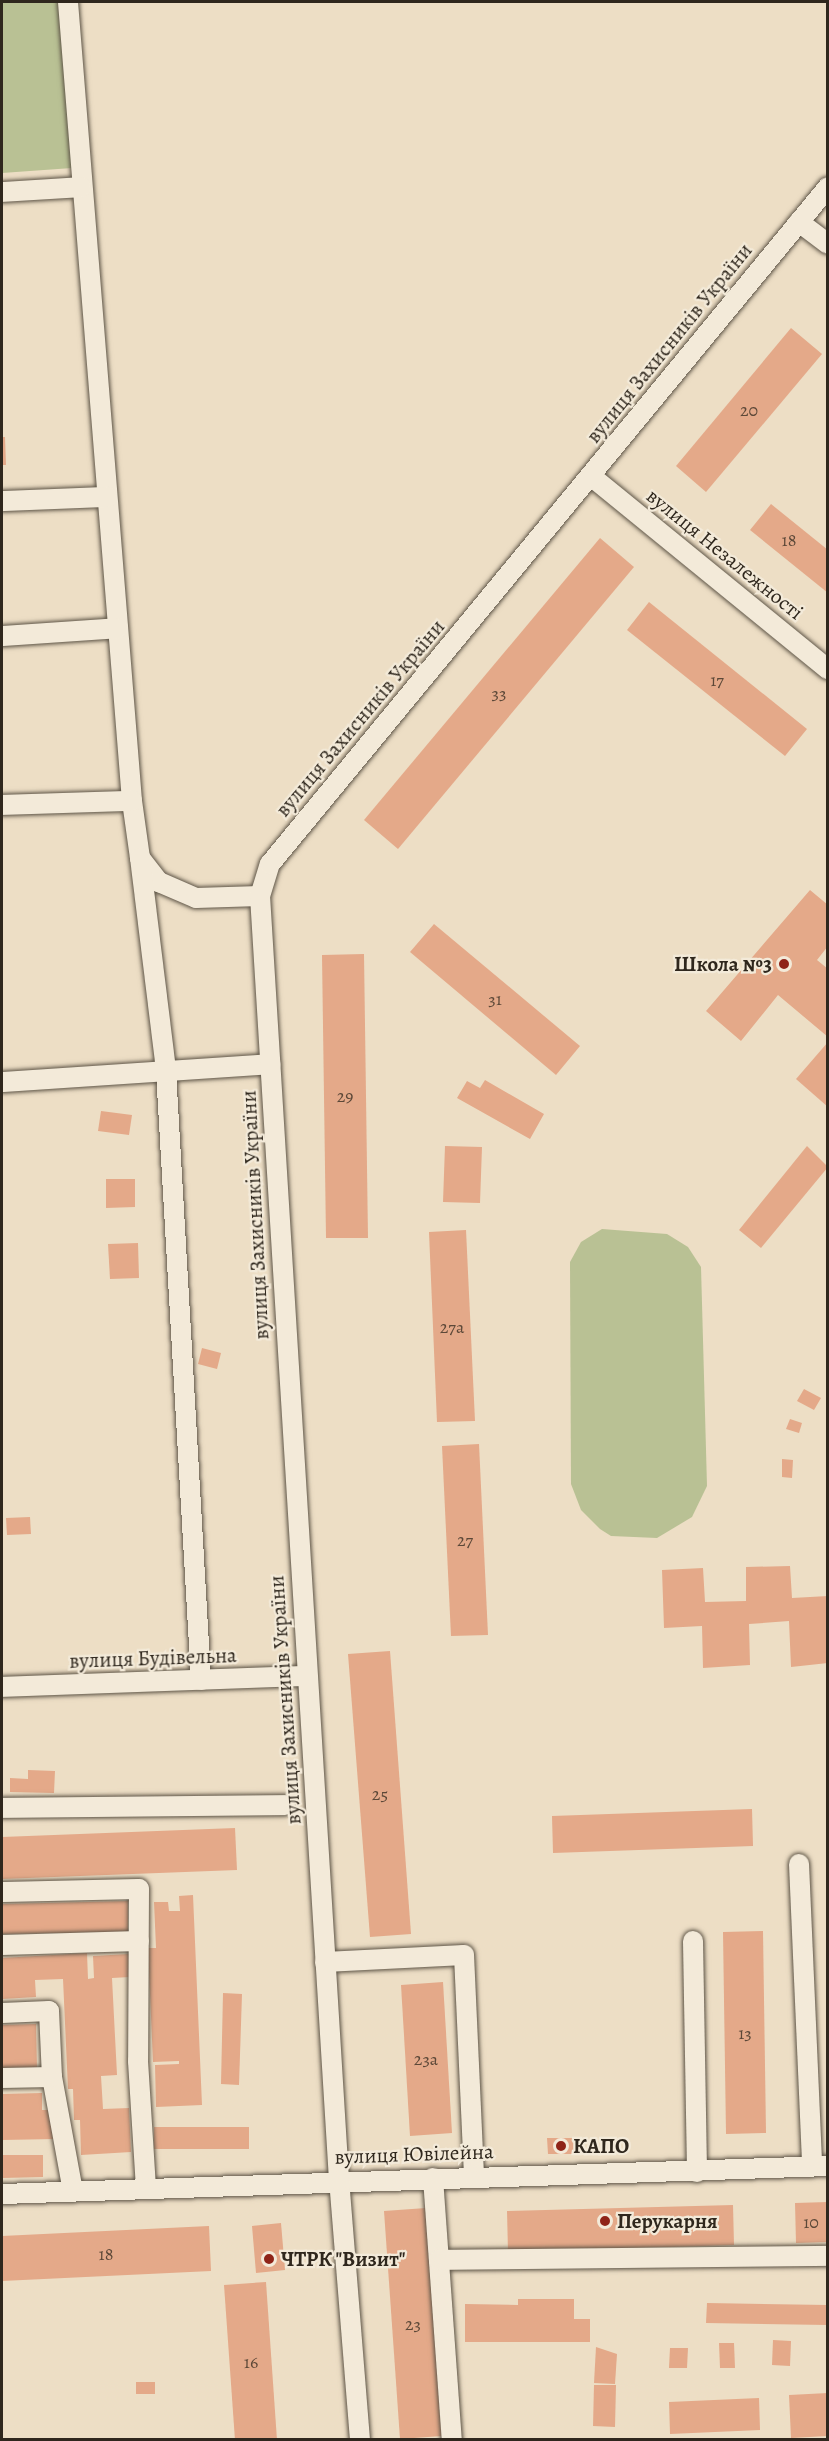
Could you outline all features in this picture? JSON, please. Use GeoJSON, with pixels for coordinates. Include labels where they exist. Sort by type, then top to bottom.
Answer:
{"type":"FeatureCollection","features":[{"type":"Feature","properties":{"kind":"street"},"geometry":{"type":"LineString","coordinates":[[68,2],[81,187],[132,801],[166,1071],[201,1680]]}},
{"type":"Feature","properties":{"kind":"street"},"geometry":{"type":"LineString","coordinates":[[2,192],[81,187]]}},
{"type":"Feature","properties":{"kind":"street","name":"вулиця Захисників України"},"geometry":{"type":"LineString","coordinates":[[360,2439],[339,2180],[260,896],[270,864],[828,187]]}},
{"type":"Feature","properties":{"kind":"street"},"geometry":{"type":"LineString","coordinates":[[799,222],[828,244]]}},
{"type":"Feature","properties":{"kind":"street","name":"вулиця Незалежності"},"geometry":{"type":"LineString","coordinates":[[591,476],[828,669]]}},
{"type":"Feature","properties":{"kind":"street"},"geometry":{"type":"LineString","coordinates":[[2,501],[107,497]]}},
{"type":"Feature","properties":{"kind":"street"},"geometry":{"type":"LineString","coordinates":[[2,636],[118,628]]}},
{"type":"Feature","properties":{"kind":"street"},"geometry":{"type":"LineString","coordinates":[[2,805],[132,801]]}},
{"type":"Feature","properties":{"kind":"street"},"geometry":{"type":"LineString","coordinates":[[140,858],[159,882],[196,898],[260,896]]}},
{"type":"Feature","properties":{"kind":"street"},"geometry":{"type":"LineString","coordinates":[[2,1082],[270,1064]]}},
{"type":"Feature","properties":{"kind":"street","name":"вулиця Будівельна"},"geometry":{"type":"LineString","coordinates":[[2,1688],[307,1676]]}},
{"type":"Feature","properties":{"kind":"street"},"geometry":{"type":"LineString","coordinates":[[2,1808],[285,1804]]}},
{"type":"Feature","properties":{"kind":"street"},"geometry":{"type":"LineString","coordinates":[[799,1864],[820,2166]]}},
{"type":"Feature","properties":{"kind":"street"},"geometry":{"type":"LineString","coordinates":[[2,1892],[139,1889],[138,2061],[146,2188]]}},
{"type":"Feature","properties":{"kind":"street"},"geometry":{"type":"LineString","coordinates":[[2,1945],[139,1941]]}},
{"type":"Feature","properties":{"kind":"street"},"geometry":{"type":"LineString","coordinates":[[693,1941],[697,2172]]}},
{"type":"Feature","properties":{"kind":"street"},"geometry":{"type":"LineString","coordinates":[[325,1962],[464,1955],[474,2176]]}},
{"type":"Feature","properties":{"kind":"street"},"geometry":{"type":"LineString","coordinates":[[2,2013],[49,2011],[52,2077],[73,2191]]}},
{"type":"Feature","properties":{"kind":"street"},"geometry":{"type":"LineString","coordinates":[[2,2078],[52,2077]]}},
{"type":"Feature","properties":{"kind":"street","name":"вулиця Ювілейна"},"geometry":{"type":"LineString","coordinates":[[2,2194],[339,2180],[697,2172],[820,2166]]}},
{"type":"Feature","properties":{"kind":"street"},"geometry":{"type":"LineString","coordinates":[[433,2178],[452,2439]]}},
{"type":"Feature","properties":{"kind":"street"},"geometry":{"type":"LineString","coordinates":[[439,2260],[828,2256]]}},
{"type":"Feature","properties":{"kind":"green space"},"geometry":{"type":"Polygon","coordinates":[[[2,2],[61,2],[72,168],[2,173],[2,2]]]}},
{"type":"Feature","properties":{"kind":"green space"},"geometry":{"type":"Polygon","coordinates":[[[602,1229],[667,1234],[688,1247],[701,1267],[707,1486],[692,1517],[657,1538],[611,1536],[600,1529],[581,1510],[571,1484],[570,1262],[581,1242],[602,1229]]]}},
{"type":"Feature","properties":{"kind":"building"},"geometry":{"type":"Polygon","coordinates":[[[791,328],[822,354],[706,492],[676,466],[791,328]]]}},
{"type":"Feature","properties":{"kind":"building"},"geometry":{"type":"Polygon","coordinates":[[[2,437],[5,437],[6,465],[2,465],[2,437]]]}},
{"type":"Feature","properties":{"kind":"building"},"geometry":{"type":"Polygon","coordinates":[[[771,504],[828,550],[828,593],[750,530],[771,504]]]}},
{"type":"Feature","properties":{"kind":"building"},"geometry":{"type":"Polygon","coordinates":[[[600,538],[634,567],[398,849],[364,820],[600,538]]]}},
{"type":"Feature","properties":{"kind":"building"},"geometry":{"type":"Polygon","coordinates":[[[649,602],[807,729],[785,756],[627,630],[649,602]]]}},
{"type":"Feature","properties":{"kind":"building","name":"Школа №3"},"geometry":{"type":"Polygon","coordinates":[[[810,890],[828,905],[828,946],[817,960],[828,969],[828,1037],[778,995],[741,1041],[706,1011],[810,890]]]}},
{"type":"Feature","properties":{"kind":"building"},"geometry":{"type":"Polygon","coordinates":[[[434,924],[580,1046],[556,1075],[410,952],[434,924]]]}},
{"type":"Feature","properties":{"kind":"building"},"geometry":{"type":"Polygon","coordinates":[[[364,954],[368,1238],[326,1238],[322,955],[364,954]]]}},
{"type":"Feature","properties":{"kind":"building"},"geometry":{"type":"Polygon","coordinates":[[[828,1042],[828,1107],[796,1079],[828,1042]]]}},
{"type":"Feature","properties":{"kind":"building"},"geometry":{"type":"Polygon","coordinates":[[[485,1080],[544,1114],[530,1139],[457,1098],[467,1081],[480,1088],[485,1080]]]}},
{"type":"Feature","properties":{"kind":"building"},"geometry":{"type":"Polygon","coordinates":[[[101,1111],[132,1115],[129,1135],[98,1131],[101,1111]]]}},
{"type":"Feature","properties":{"kind":"building"},"geometry":{"type":"Polygon","coordinates":[[[445,1146],[482,1147],[480,1203],[443,1202],[445,1146]]]}},
{"type":"Feature","properties":{"kind":"building"},"geometry":{"type":"Polygon","coordinates":[[[807,1146],[828,1167],[761,1248],[739,1230],[807,1146]]]}},
{"type":"Feature","properties":{"kind":"building"},"geometry":{"type":"Polygon","coordinates":[[[106,1179],[135,1179],[135,1207],[106,1208],[106,1179]]]}},
{"type":"Feature","properties":{"kind":"building"},"geometry":{"type":"Polygon","coordinates":[[[466,1230],[475,1421],[437,1422],[429,1232],[466,1230]]]}},
{"type":"Feature","properties":{"kind":"building"},"geometry":{"type":"Polygon","coordinates":[[[138,1243],[139,1278],[110,1279],[108,1244],[138,1243]]]}},
{"type":"Feature","properties":{"kind":"building"},"geometry":{"type":"Polygon","coordinates":[[[202,1348],[221,1353],[217,1369],[198,1364],[202,1348]]]}},
{"type":"Feature","properties":{"kind":"building"},"geometry":{"type":"Polygon","coordinates":[[[804,1389],[821,1398],[814,1410],[797,1401],[804,1389]]]}},
{"type":"Feature","properties":{"kind":"building"},"geometry":{"type":"Polygon","coordinates":[[[790,1419],[802,1423],[799,1433],[786,1429],[790,1419]]]}},
{"type":"Feature","properties":{"kind":"building"},"geometry":{"type":"Polygon","coordinates":[[[479,1444],[488,1635],[451,1636],[442,1446],[479,1444]]]}},
{"type":"Feature","properties":{"kind":"building"},"geometry":{"type":"Polygon","coordinates":[[[782,1459],[793,1460],[792,1478],[782,1477],[782,1459]]]}},
{"type":"Feature","properties":{"kind":"building"},"geometry":{"type":"Polygon","coordinates":[[[30,1517],[31,1534],[7,1535],[6,1518],[30,1517]]]}},
{"type":"Feature","properties":{"kind":"building"},"geometry":{"type":"Polygon","coordinates":[[[790,1566],[792,1598],[828,1596],[828,1663],[791,1667],[789,1621],[749,1624],[750,1665],[703,1668],[702,1626],[664,1628],[662,1570],[703,1568],[705,1602],[746,1601],[746,1567],[790,1566]]]}},
{"type":"Feature","properties":{"kind":"building"},"geometry":{"type":"Polygon","coordinates":[[[390,1651],[411,1934],[370,1937],[348,1654],[390,1651]]]}},
{"type":"Feature","properties":{"kind":"building"},"geometry":{"type":"Polygon","coordinates":[[[28,1770],[55,1771],[54,1793],[10,1792],[10,1778],[28,1779],[28,1770]]]}},
{"type":"Feature","properties":{"kind":"building"},"geometry":{"type":"Polygon","coordinates":[[[752,1809],[753,1846],[553,1853],[552,1816],[752,1809]]]}},
{"type":"Feature","properties":{"kind":"building"},"geometry":{"type":"Polygon","coordinates":[[[235,1828],[237,1870],[2,1879],[2,1837],[235,1828]]]}},
{"type":"Feature","properties":{"kind":"building"},"geometry":{"type":"Polygon","coordinates":[[[193,1895],[202,2105],[156,2107],[155,2065],[179,2064],[179,2061],[153,2062],[148,1948],[156,1948],[154,1902],[168,1902],[169,1911],[180,1911],[179,1896],[193,1895]]]}},
{"type":"Feature","properties":{"kind":"building"},"geometry":{"type":"Polygon","coordinates":[[[128,1901],[128,1932],[2,1934],[2,1904],[128,1901]]]}},
{"type":"Feature","properties":{"kind":"building"},"geometry":{"type":"Polygon","coordinates":[[[763,1931],[766,2133],[726,2134],[723,1932],[763,1931]]]}},
{"type":"Feature","properties":{"kind":"building"},"geometry":{"type":"Polygon","coordinates":[[[87,1953],[88,1979],[94,1978],[93,1956],[129,1954],[130,1977],[112,1978],[117,2075],[101,2076],[103,2109],[129,2108],[131,2152],[81,2155],[80,2120],[74,2120],[73,2089],[68,2089],[63,1979],[35,1980],[36,1997],[2,1999],[2,1958],[87,1953]]]}},
{"type":"Feature","properties":{"kind":"building"},"geometry":{"type":"Polygon","coordinates":[[[443,1982],[452,2133],[410,2136],[401,1985],[443,1982]]]}},
{"type":"Feature","properties":{"kind":"building"},"geometry":{"type":"Polygon","coordinates":[[[223,1993],[242,1994],[239,2085],[221,2084],[223,1993]]]}},
{"type":"Feature","properties":{"kind":"building"},"geometry":{"type":"Polygon","coordinates":[[[36,2024],[37,2070],[2,2071],[2,2025],[36,2024]]]}},
{"type":"Feature","properties":{"kind":"building"},"geometry":{"type":"Polygon","coordinates":[[[42,2093],[42,2110],[55,2110],[55,2139],[2,2140],[2,2094],[42,2093]]]}},
{"type":"Feature","properties":{"kind":"building"},"geometry":{"type":"Polygon","coordinates":[[[154,2127],[249,2127],[249,2149],[154,2149],[154,2127]]]}},
{"type":"Feature","properties":{"kind":"building","name":"КАПО"},"geometry":{"type":"Polygon","coordinates":[[[547,2138],[574,2138],[574,2154],[548,2154],[547,2138]]]}},
{"type":"Feature","properties":{"kind":"building"},"geometry":{"type":"Polygon","coordinates":[[[2,2155],[43,2155],[43,2177],[2,2178],[2,2155]]]}},
{"type":"Feature","properties":{"kind":"building"},"geometry":{"type":"Polygon","coordinates":[[[828,2202],[828,2242],[796,2243],[795,2203],[828,2202]]]}},
{"type":"Feature","properties":{"kind":"building"},"geometry":{"type":"Polygon","coordinates":[[[733,2205],[734,2245],[508,2252],[507,2211],[733,2205]]]}},
{"type":"Feature","properties":{"kind":"building"},"geometry":{"type":"Polygon","coordinates":[[[426,2208],[442,2436],[400,2439],[384,2211],[426,2208]]]}},
{"type":"Feature","properties":{"kind":"building","name":"ЧТРК \"Визит\""},"geometry":{"type":"Polygon","coordinates":[[[281,2223],[285,2270],[256,2273],[252,2226],[281,2223]]]}},
{"type":"Feature","properties":{"kind":"building"},"geometry":{"type":"Polygon","coordinates":[[[209,2226],[211,2271],[2,2281],[2,2236],[209,2226]]]}},
{"type":"Feature","properties":{"kind":"building"},"geometry":{"type":"Polygon","coordinates":[[[266,2282],[277,2440],[235,2440],[224,2285],[266,2282]]]}},
{"type":"Feature","properties":{"kind":"building"},"geometry":{"type":"Polygon","coordinates":[[[518,2299],[574,2299],[574,2319],[590,2319],[590,2342],[465,2342],[465,2304],[518,2305],[518,2299]]]}},
{"type":"Feature","properties":{"kind":"building"},"geometry":{"type":"Polygon","coordinates":[[[707,2303],[828,2305],[828,2325],[706,2323],[707,2303]]]}},
{"type":"Feature","properties":{"kind":"building"},"geometry":{"type":"Polygon","coordinates":[[[773,2340],[791,2341],[790,2366],[772,2365],[773,2340]]]}},
{"type":"Feature","properties":{"kind":"building"},"geometry":{"type":"Polygon","coordinates":[[[719,2343],[734,2343],[735,2368],[720,2368],[719,2343]]]}},
{"type":"Feature","properties":{"kind":"building"},"geometry":{"type":"Polygon","coordinates":[[[596,2347],[617,2354],[615,2384],[594,2383],[596,2347]]]}},
{"type":"Feature","properties":{"kind":"building"},"geometry":{"type":"Polygon","coordinates":[[[670,2348],[688,2348],[687,2368],[669,2368],[670,2348]]]}},
{"type":"Feature","properties":{"kind":"building"},"geometry":{"type":"Polygon","coordinates":[[[136,2382],[155,2382],[155,2394],[136,2394],[136,2382]]]}},
{"type":"Feature","properties":{"kind":"building"},"geometry":{"type":"Polygon","coordinates":[[[594,2385],[616,2385],[615,2427],[593,2426],[594,2385]]]}},
{"type":"Feature","properties":{"kind":"building"},"geometry":{"type":"Polygon","coordinates":[[[828,2393],[828,2436],[791,2438],[789,2395],[828,2393]]]}},
{"type":"Feature","properties":{"kind":"building"},"geometry":{"type":"Polygon","coordinates":[[[759,2398],[760,2430],[670,2434],[669,2402],[759,2398]]]}},
{"type":"Feature","properties":{"kind":"place","name":"Школа №3"},"geometry":{"type":"Point","coordinates":[784,964]}},
{"type":"Feature","properties":{"kind":"place","name":"КАПО"},"geometry":{"type":"Point","coordinates":[561,2146]}},
{"type":"Feature","properties":{"kind":"place","name":"Перукарня"},"geometry":{"type":"Point","coordinates":[605,2221]}},
{"type":"Feature","properties":{"kind":"place","name":"ЧТРК \"Визит\""},"geometry":{"type":"Point","coordinates":[269,2259]}}]}
